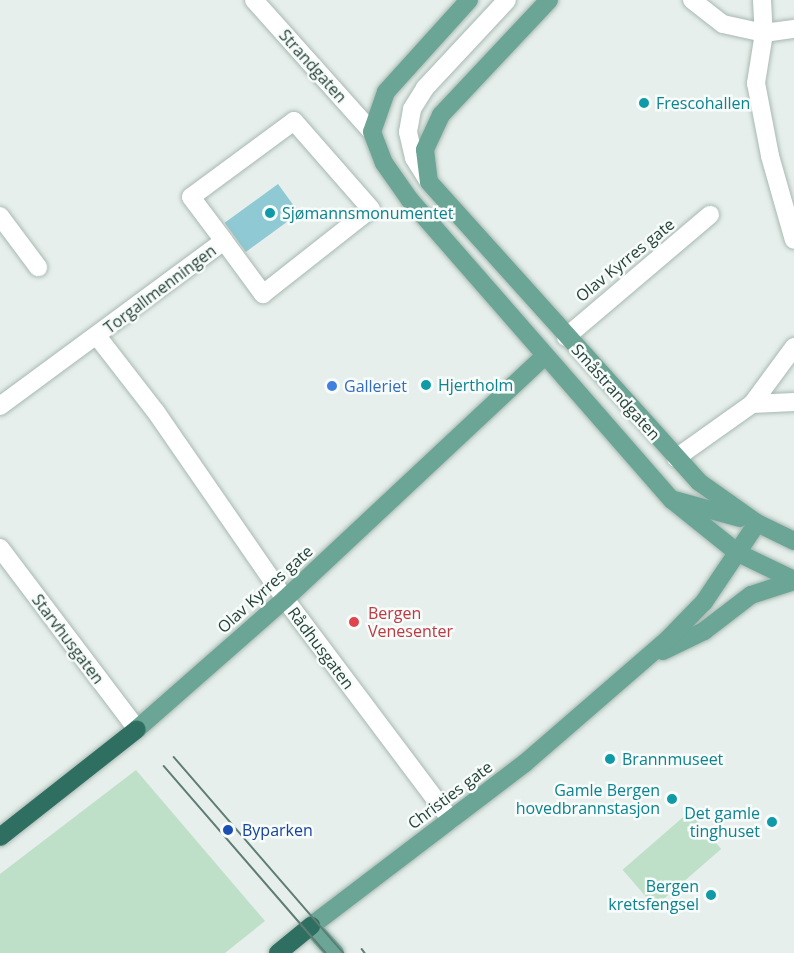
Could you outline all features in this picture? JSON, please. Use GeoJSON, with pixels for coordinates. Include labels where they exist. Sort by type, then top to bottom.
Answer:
{"type":"FeatureCollection","features":[{"type":"Feature","properties":{"kind":"highway","name":"Olav Kyrres gate"},"geometry":{"type":"LineString","coordinates":[[0,837],[137,729]]}},
{"type":"Feature","properties":{"kind":"highway","name":"Christies gate"},"geometry":{"type":"LineString","coordinates":[[278,953],[311,926]]}},
{"type":"Feature","properties":{"kind":"main road"},"geometry":{"type":"LineString","coordinates":[[372,132],[386,92],[469,0]]}},
{"type":"Feature","properties":{"kind":"main road"},"geometry":{"type":"LineString","coordinates":[[429,182],[425,150],[441,115],[549,0]]}},
{"type":"Feature","properties":{"kind":"main road","name":"Småstrandgaten"},"geometry":{"type":"LineString","coordinates":[[372,132],[384,163],[410,200],[672,500],[738,553],[794,580]]}},
{"type":"Feature","properties":{"kind":"main road","name":"Småstrandgaten"},"geometry":{"type":"LineString","coordinates":[[429,182],[676,458],[716,495],[757,523]]}},
{"type":"Feature","properties":{"kind":"main road","name":"Olav Kyrres gate"},"geometry":{"type":"LineString","coordinates":[[137,729],[290,605],[545,356]]}},
{"type":"Feature","properties":{"kind":"main road"},"geometry":{"type":"LineString","coordinates":[[672,500],[757,523],[794,541]]}},
{"type":"Feature","properties":{"kind":"main road","name":"Christies gate"},"geometry":{"type":"LineString","coordinates":[[311,926],[525,763],[640,662],[705,602],[757,523]]}},
{"type":"Feature","properties":{"kind":"main road","name":"Christies gate"},"geometry":{"type":"LineString","coordinates":[[640,662],[704,631],[751,595],[794,580]]}},
{"type":"Feature","properties":{"kind":"main road"},"geometry":{"type":"LineString","coordinates":[[311,926],[335,953]]}},
{"type":"Feature","properties":{"kind":"street","name":"Strandgaten"},"geometry":{"type":"LineString","coordinates":[[254,0],[372,132]]}},
{"type":"Feature","properties":{"kind":"street"},"geometry":{"type":"LineString","coordinates":[[429,182],[414,158],[408,132],[412,109],[425,88],[507,0]]}},
{"type":"Feature","properties":{"kind":"street"},"geometry":{"type":"LineString","coordinates":[[692,0],[723,24],[764,33],[794,29]]}},
{"type":"Feature","properties":{"kind":"street"},"geometry":{"type":"LineString","coordinates":[[762,0],[764,33],[756,83],[770,156],[794,240]]}},
{"type":"Feature","properties":{"kind":"street","name":"Torgallmenningen"},"geometry":{"type":"LineString","coordinates":[[294,121],[371,209],[263,294],[224,241],[191,197],[294,121]]}},
{"type":"Feature","properties":{"kind":"street","name":"Olav Kyrres gate"},"geometry":{"type":"LineString","coordinates":[[566,337],[710,215]]}},
{"type":"Feature","properties":{"kind":"street"},"geometry":{"type":"LineString","coordinates":[[0,216],[38,267]]}},
{"type":"Feature","properties":{"kind":"street","name":"Torgallmenningen"},"geometry":{"type":"LineString","coordinates":[[0,406],[224,241]]}},
{"type":"Feature","properties":{"kind":"street","name":"Torgallmenningen"},"geometry":{"type":"LineString","coordinates":[[97,336],[156,412]]}},
{"type":"Feature","properties":{"kind":"street"},"geometry":{"type":"LineString","coordinates":[[676,458],[752,404],[794,347]]}},
{"type":"Feature","properties":{"kind":"street"},"geometry":{"type":"LineString","coordinates":[[752,404],[794,402]]}},
{"type":"Feature","properties":{"kind":"street","name":"Rådhusgaten"},"geometry":{"type":"LineString","coordinates":[[156,412],[290,605],[451,820]]}},
{"type":"Feature","properties":{"kind":"street","name":"Starvhusgaten"},"geometry":{"type":"LineString","coordinates":[[0,548],[137,729]]}},
{"type":"Feature","properties":{"kind":"green space","name":"Byparken"},"geometry":{"type":"Polygon","coordinates":[[[136,770],[265,921],[225,953],[0,953],[0,874],[136,770]]]}},
{"type":"Feature","properties":{"kind":"green space"},"geometry":{"type":"Polygon","coordinates":[[[689,812],[721,849],[655,907],[623,870],[689,812]]]}},
{"type":"Feature","properties":{"kind":"water"},"geometry":{"type":"Polygon","coordinates":[[[278,184],[299,213],[246,252],[225,223],[278,184]]]}},
{"type":"Feature","properties":{"kind":"tram line"},"geometry":{"type":"LineString","coordinates":[[174,757],[344,953]]}},
{"type":"Feature","properties":{"kind":"tram line"},"geometry":{"type":"LineString","coordinates":[[164,766],[326,953]]}},
{"type":"Feature","properties":{"kind":"tram line"},"geometry":{"type":"LineString","coordinates":[[362,949],[365,953]]}},
{"type":"Feature","properties":{"kind":"place","name":"Frescohallen"},"geometry":{"type":"Point","coordinates":[644,103]}},
{"type":"Feature","properties":{"kind":"place","name":"Sjømannsmonumentet"},"geometry":{"type":"Point","coordinates":[270,213]}},
{"type":"Feature","properties":{"kind":"place","name":"Hjertholm"},"geometry":{"type":"Point","coordinates":[426,385]}},
{"type":"Feature","properties":{"kind":"place","name":"Galleriet"},"geometry":{"type":"Point","coordinates":[332,386]}},
{"type":"Feature","properties":{"kind":"place","name":"Bergen Venesenter"},"geometry":{"type":"Point","coordinates":[354,622]}},
{"type":"Feature","properties":{"kind":"place","name":"Brannmuseet"},"geometry":{"type":"Point","coordinates":[610,759]}},
{"type":"Feature","properties":{"kind":"place","name":"Gamle Bergen hovedbrannstasjon"},"geometry":{"type":"Point","coordinates":[672,799]}},
{"type":"Feature","properties":{"kind":"place","name":"Det gamle tinghuset"},"geometry":{"type":"Point","coordinates":[772,822]}},
{"type":"Feature","properties":{"kind":"place","name":"Byparken"},"geometry":{"type":"Point","coordinates":[228,830]}},
{"type":"Feature","properties":{"kind":"place","name":"Bergen kretsfengsel"},"geometry":{"type":"Point","coordinates":[711,895]}}]}
